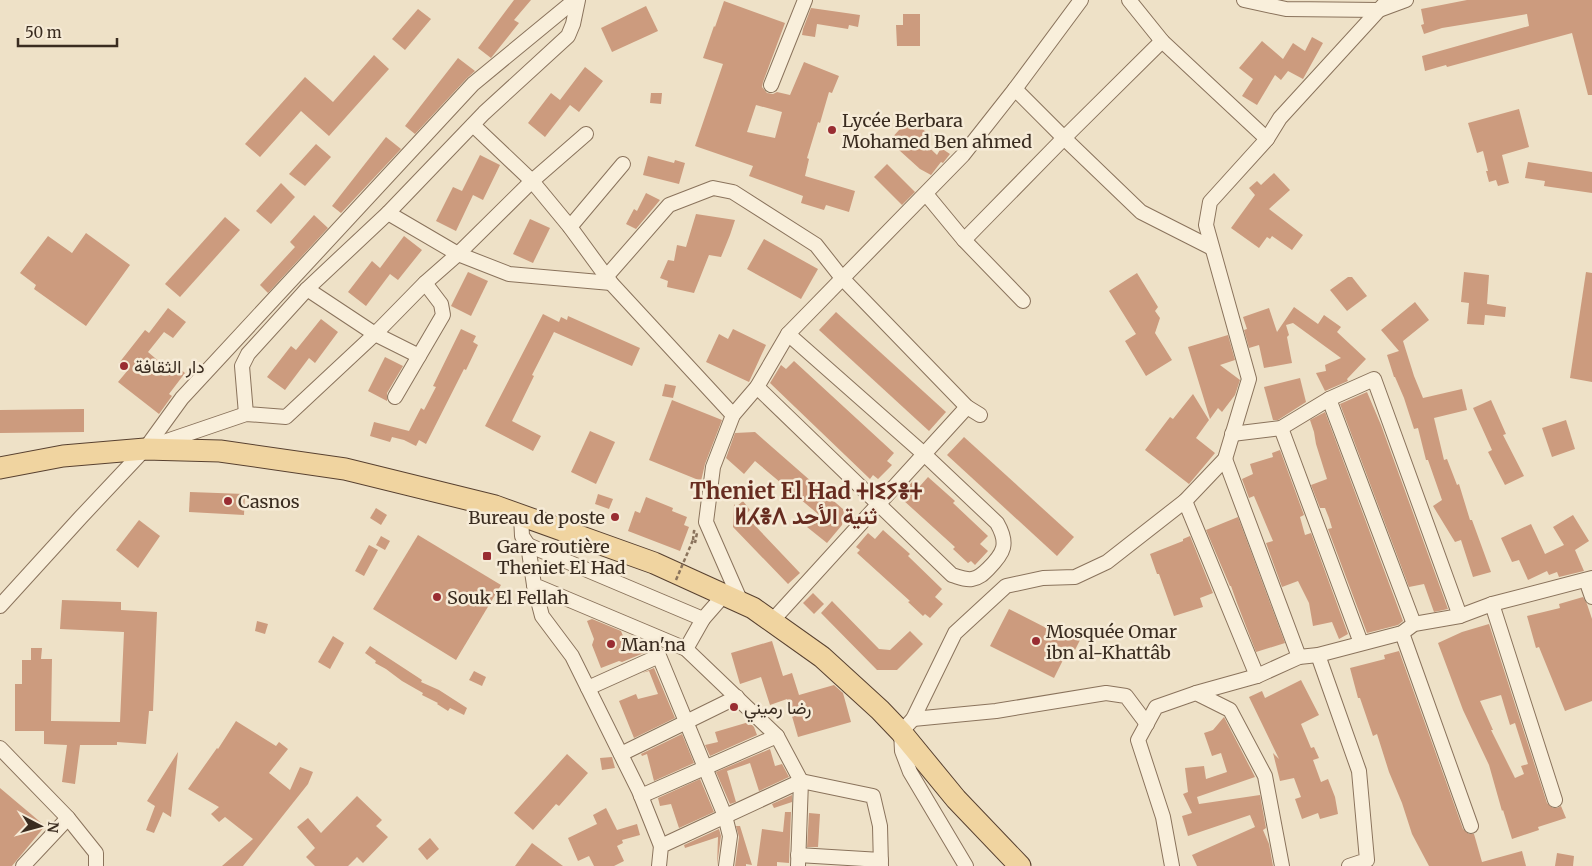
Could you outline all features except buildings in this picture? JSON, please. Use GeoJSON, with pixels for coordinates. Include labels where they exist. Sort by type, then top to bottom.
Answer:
{"type":"FeatureCollection","features":[{"type":"Feature","properties":{"kind":"main road"},"geometry":{"type":"LineString","coordinates":[[0,468],[63,456],[145,449],[220,452],[345,469],[495,506],[654,563],[754,608],[822,657],[880,710],[907,726],[956,799],[1020,866]]}},
{"type":"Feature","properties":{"kind":"street"},"geometry":{"type":"LineString","coordinates":[[246,414],[242,366],[248,354],[307,289],[388,213],[473,125],[568,36],[573,24],[576,0]]}},
{"type":"Feature","properties":{"kind":"street"},"geometry":{"type":"LineString","coordinates":[[0,606],[145,449],[182,398],[473,84],[576,0]]}},
{"type":"Feature","properties":{"kind":"street"},"geometry":{"type":"LineString","coordinates":[[770,85],[805,0]]}},
{"type":"Feature","properties":{"kind":"street"},"geometry":{"type":"LineString","coordinates":[[686,649],[703,619],[732,598],[706,522],[713,468],[733,415],[756,387],[788,334],[963,155],[1081,0]]}},
{"type":"Feature","properties":{"kind":"street"},"geometry":{"type":"LineString","coordinates":[[1128,0],[1162,42],[1268,139]]}},
{"type":"Feature","properties":{"kind":"street"},"geometry":{"type":"LineString","coordinates":[[1244,0],[1286,9],[1383,5],[1406,0]]}},
{"type":"Feature","properties":{"kind":"street"},"geometry":{"type":"LineString","coordinates":[[966,866],[910,772],[902,751],[907,726],[955,633],[1006,586],[1043,578],[1075,577],[1107,562],[1185,501],[1225,459],[1249,378],[1206,225],[1210,202],[1268,139],[1280,118],[1383,5]]}},
{"type":"Feature","properties":{"kind":"street"},"geometry":{"type":"LineString","coordinates":[[964,240],[1162,42]]}},
{"type":"Feature","properties":{"kind":"street"},"geometry":{"type":"LineString","coordinates":[[1015,89],[1141,212],[1212,248]]}},
{"type":"Feature","properties":{"kind":"street"},"geometry":{"type":"LineString","coordinates":[[473,125],[532,181],[570,226],[608,280],[733,415]]}},
{"type":"Feature","properties":{"kind":"street"},"geometry":{"type":"LineString","coordinates":[[145,449],[246,414],[286,417],[375,334],[425,283],[458,254],[532,181],[586,134]]}},
{"type":"Feature","properties":{"kind":"street"},"geometry":{"type":"LineString","coordinates":[[570,226],[623,164]]}},
{"type":"Feature","properties":{"kind":"street"},"geometry":{"type":"LineString","coordinates":[[608,280],[669,206],[712,188],[733,192],[816,245],[842,278],[968,407],[980,415]]}},
{"type":"Feature","properties":{"kind":"street"},"geometry":{"type":"LineString","coordinates":[[926,194],[964,240],[1023,301]]}},
{"type":"Feature","properties":{"kind":"street"},"geometry":{"type":"LineString","coordinates":[[388,213],[458,254],[508,274],[608,280]]}},
{"type":"Feature","properties":{"kind":"street"},"geometry":{"type":"LineString","coordinates":[[395,397],[443,315],[442,304],[425,283]]}},
{"type":"Feature","properties":{"kind":"street"},"geometry":{"type":"LineString","coordinates":[[307,289],[375,334],[419,356]]}},
{"type":"Feature","properties":{"kind":"street"},"geometry":{"type":"LineString","coordinates":[[756,387],[952,575],[964,579],[973,579],[981,576],[999,557],[1003,546],[1003,534],[997,523],[924,454],[788,334]]}},
{"type":"Feature","properties":{"kind":"street"},"geometry":{"type":"LineString","coordinates":[[1232,434],[1281,428],[1329,399],[1374,379],[1460,616]]}},
{"type":"Feature","properties":{"kind":"street"},"geometry":{"type":"LineString","coordinates":[[1329,399],[1414,624]]}},
{"type":"Feature","properties":{"kind":"street"},"geometry":{"type":"LineString","coordinates":[[772,621],[968,407]]}},
{"type":"Feature","properties":{"kind":"street"},"geometry":{"type":"LineString","coordinates":[[1281,428],[1361,643]]}},
{"type":"Feature","properties":{"kind":"street"},"geometry":{"type":"LineString","coordinates":[[1225,459],[1298,657]]}},
{"type":"Feature","properties":{"kind":"street"},"geometry":{"type":"LineString","coordinates":[[1185,501],[1257,676]]}},
{"type":"Feature","properties":{"kind":"street"},"geometry":{"type":"LineString","coordinates":[[521,515],[522,536],[528,545],[534,585],[542,616],[572,656],[641,796],[660,846],[659,866]]}},
{"type":"Feature","properties":{"kind":"street"},"geometry":{"type":"LineString","coordinates":[[528,545],[703,619]]}},
{"type":"Feature","properties":{"kind":"street"},"geometry":{"type":"LineString","coordinates":[[1172,866],[1163,817],[1138,740],[1156,707],[1196,692],[1257,676],[1298,657],[1318,656],[1402,633],[1414,624],[1460,616],[1492,604],[1589,579],[1592,597]]}},
{"type":"Feature","properties":{"kind":"street"},"geometry":{"type":"LineString","coordinates":[[534,585],[686,649],[777,736],[801,781],[798,861],[881,863],[880,826],[873,796],[801,781],[660,846]]}},
{"type":"Feature","properties":{"kind":"street"},"geometry":{"type":"LineString","coordinates":[[1492,604],[1555,800]]}},
{"type":"Feature","properties":{"kind":"street"},"geometry":{"type":"LineString","coordinates":[[1402,633],[1471,826]]}},
{"type":"Feature","properties":{"kind":"street"},"geometry":{"type":"LineString","coordinates":[[588,688],[659,656],[725,816],[730,836],[726,866]]}},
{"type":"Feature","properties":{"kind":"street"},"geometry":{"type":"LineString","coordinates":[[1318,656],[1360,771],[1367,860],[1350,866]]}},
{"type":"Feature","properties":{"kind":"street"},"geometry":{"type":"LineString","coordinates":[[1196,692],[1230,710],[1265,776],[1282,866]]}},
{"type":"Feature","properties":{"kind":"street"},"geometry":{"type":"LineString","coordinates":[[907,726],[1106,693],[1126,696],[1147,724]]}},
{"type":"Feature","properties":{"kind":"street"},"geometry":{"type":"LineString","coordinates":[[621,754],[736,697]]}},
{"type":"Feature","properties":{"kind":"street"},"geometry":{"type":"LineString","coordinates":[[641,796],[777,736]]}},
{"type":"Feature","properties":{"kind":"street"},"geometry":{"type":"LineString","coordinates":[[0,748],[68,818],[96,853],[96,866]]}},
{"type":"Feature","properties":{"kind":"street"},"geometry":{"type":"LineString","coordinates":[[23,866],[68,818]]}},
{"type":"Feature","properties":{"kind":"path"},"geometry":{"type":"LineString","coordinates":[[676,580],[694,541]]}},
{"type":"Feature","properties":{"kind":"place","name":"Lycée Berbara Mohamed Ben ahmed"},"geometry":{"type":"Point","coordinates":[832,130]}},
{"type":"Feature","properties":{"kind":"place","name":"دار الثقافة"},"geometry":{"type":"Point","coordinates":[124,366]}},
{"type":"Feature","properties":{"kind":"place","name":"Casnos"},"geometry":{"type":"Point","coordinates":[228,501]}},
{"type":"Feature","properties":{"kind":"place","name":"Bureau de poste"},"geometry":{"type":"Point","coordinates":[615,517]}},
{"type":"Feature","properties":{"kind":"place","name":"Gare routière Theniet El Had"},"geometry":{"type":"Point","coordinates":[487,556]}},
{"type":"Feature","properties":{"kind":"place","name":"Souk El Fellah"},"geometry":{"type":"Point","coordinates":[437,597]}},
{"type":"Feature","properties":{"kind":"place","name":"Mosquée Omar ibn al-Khattâb"},"geometry":{"type":"Point","coordinates":[1036,641]}},
{"type":"Feature","properties":{"kind":"place","name":"Man'na"},"geometry":{"type":"Point","coordinates":[611,644]}},
{"type":"Feature","properties":{"kind":"place","name":"رضا رميني"},"geometry":{"type":"Point","coordinates":[734,707]}},
{"type":"Feature","properties":{"kind":"district","name":"Theniet El Had ⵜⵏⵉⵢⴻⵜ ⵍⵃⴻⴷ ثنية الأحد"},"geometry":{"type":"Point","coordinates":[806,504]}}]}
